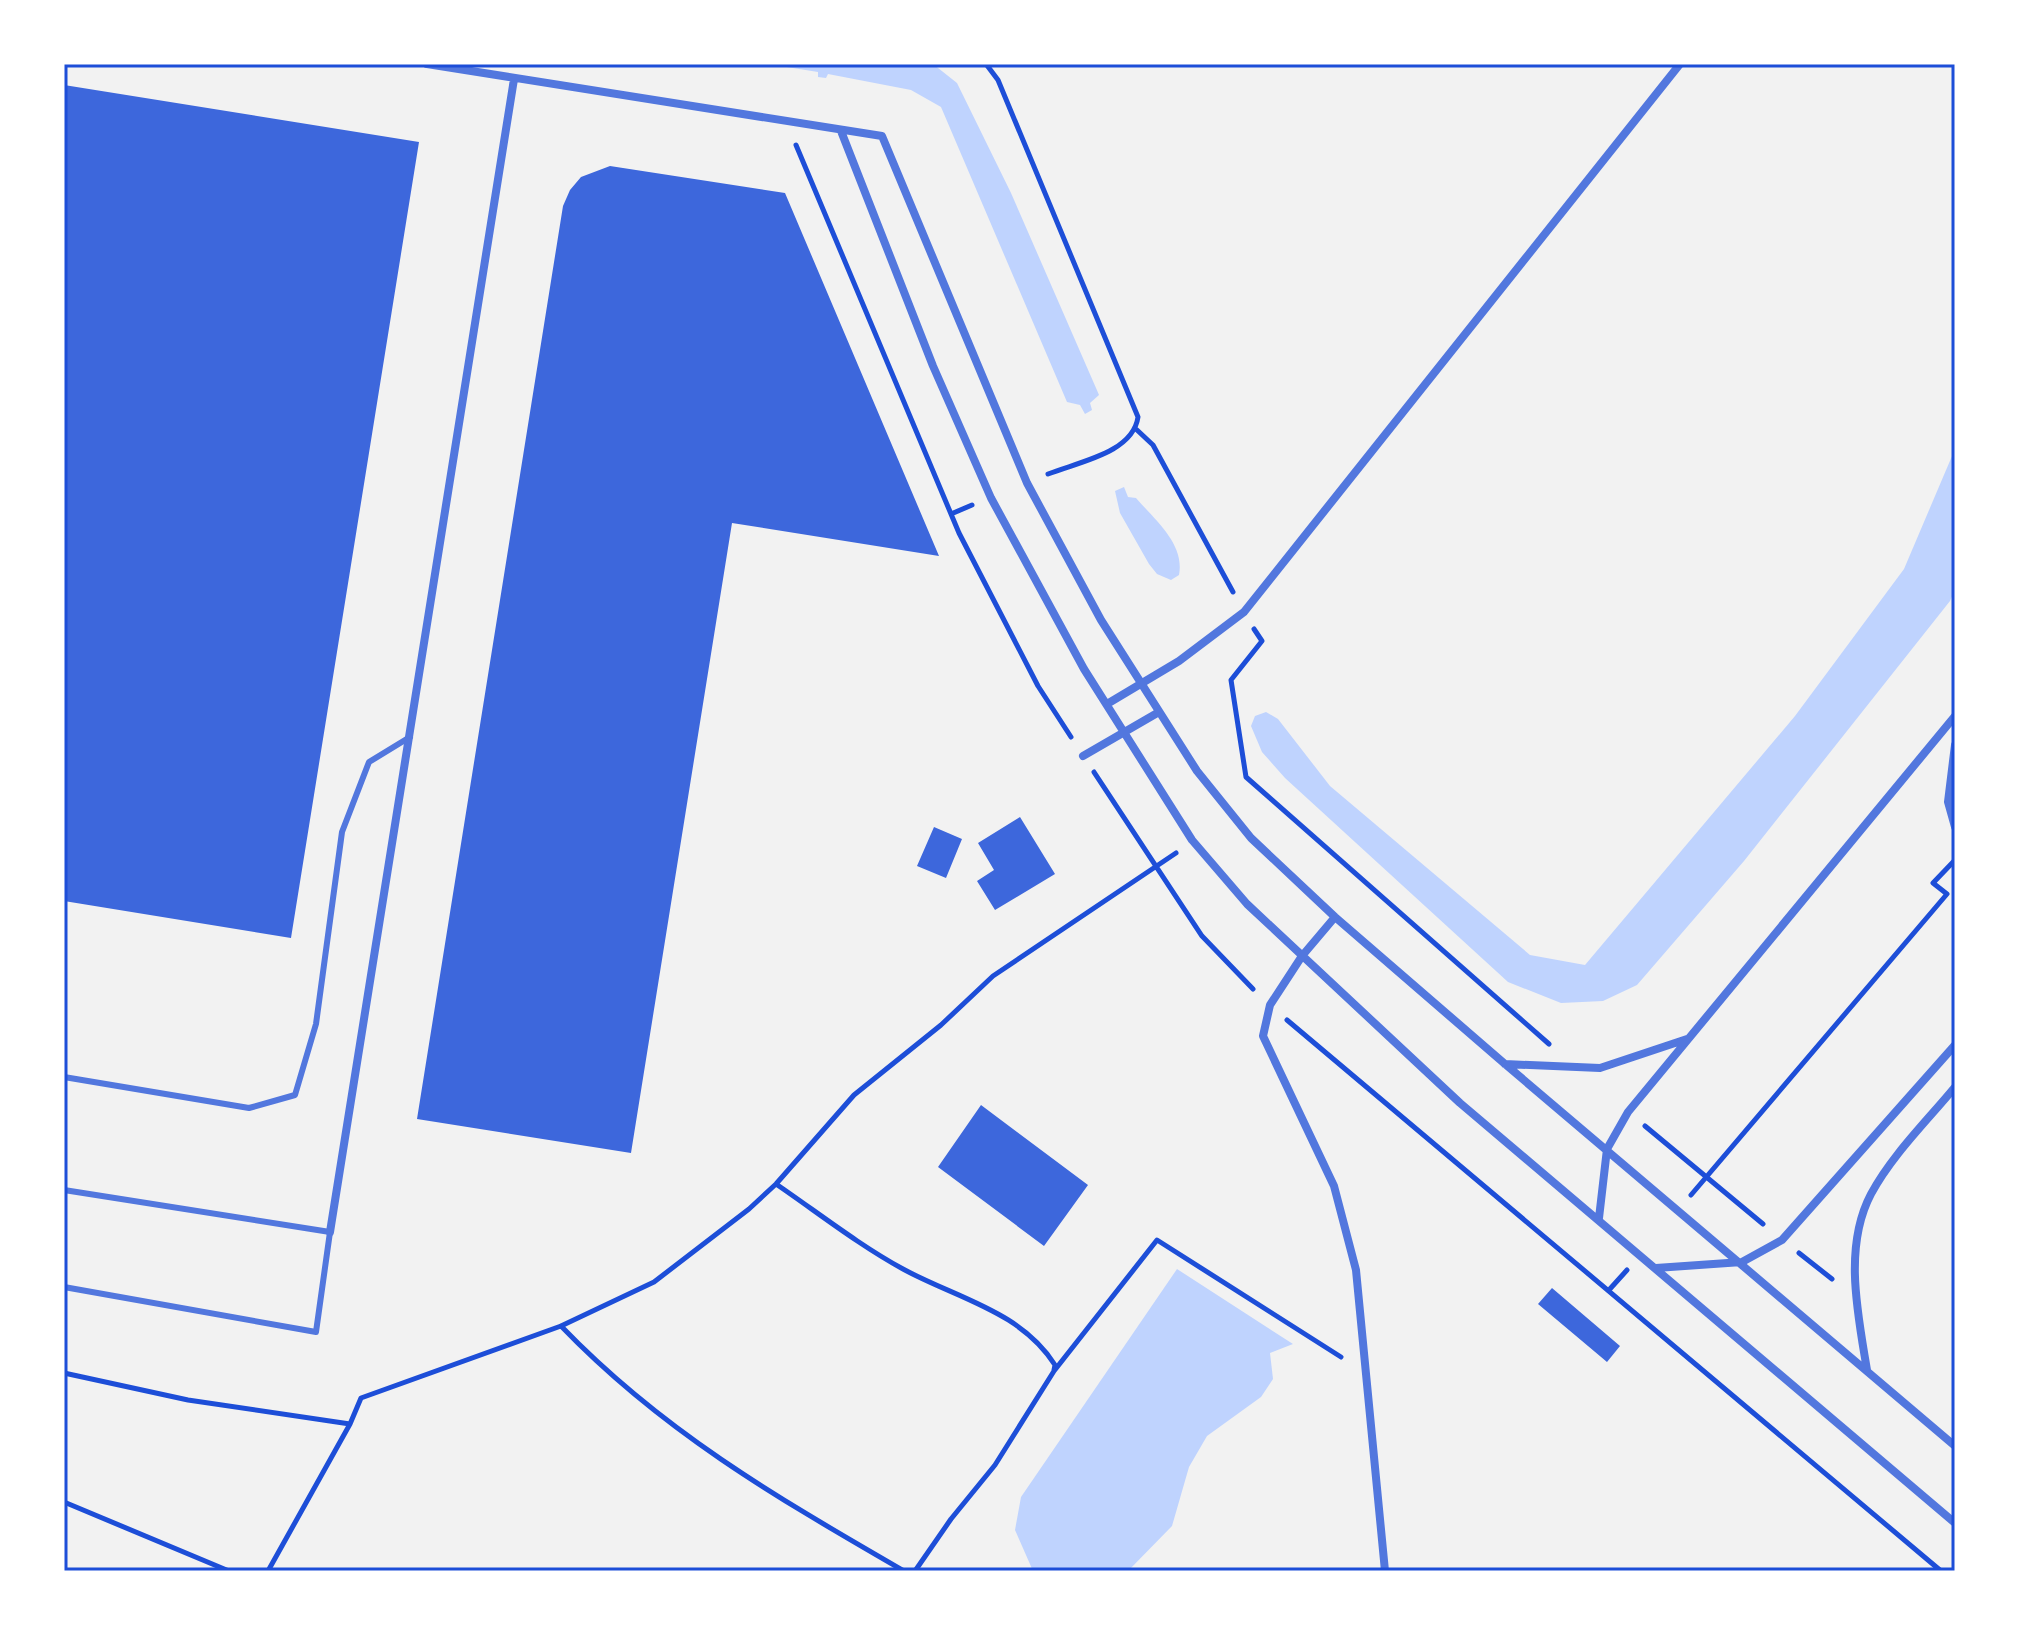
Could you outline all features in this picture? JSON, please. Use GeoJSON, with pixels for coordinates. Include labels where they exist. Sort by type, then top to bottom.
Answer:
{"type":"FeatureCollection","features":[{"type":"Feature","properties":{"kind":"street"},"geometry":{"type":"LineString","coordinates":[[427,64],[882,136],[1027,483],[1101,620],[1159,712],[1197,771],[1251,838],[1335,917],[1505,1064],[1742,1262],[1955,1446]]}},
{"type":"Feature","properties":{"kind":"street"},"geometry":{"type":"LineString","coordinates":[[1107,704],[1142,685],[1244,612],[1680,64]]}},
{"type":"Feature","properties":{"kind":"street"},"geometry":{"type":"LineString","coordinates":[[330,1232],[514,79]]}},
{"type":"Feature","properties":{"kind":"street"},"geometry":{"type":"LineString","coordinates":[[841,131],[933,366],[991,498],[1123,732],[1192,840],[1247,904],[1460,1103],[1641,1253],[1955,1523]]}},
{"type":"Feature","properties":{"kind":"street"},"geometry":{"type":"LineString","coordinates":[[1083,756],[1159,712]]}},
{"type":"Feature","properties":{"kind":"street"},"geometry":{"type":"LineString","coordinates":[[1599,1218],[1607,1149],[1628,1112],[1955,716]]}},
{"type":"Feature","properties":{"kind":"street"},"geometry":{"type":"LineString","coordinates":[[1955,745],[1948,802],[1955,827]]}},
{"type":"Feature","properties":{"kind":"street"},"geometry":{"type":"LineString","coordinates":[[1335,917],[1302,956],[1270,1005],[1263,1036],[1334,1186],[1356,1270],[1385,1571]]}},
{"type":"Feature","properties":{"kind":"street"},"geometry":{"type":"LineString","coordinates":[[1505,1064],[1578,1069],[1617,1064],[1687,1038]]}},
{"type":"Feature","properties":{"kind":"street"},"geometry":{"type":"LineString","coordinates":[[1656,1268],[1742,1262],[1782,1240],[1955,1045]]}},
{"type":"Feature","properties":{"kind":"street"},"geometry":{"type":"LineString","coordinates":[[1867,1371],[1855,1297],[1858,1236],[1870,1195],[1955,1087]]}},
{"type":"Feature","properties":{"kind":"lane"},"geometry":{"type":"LineString","coordinates":[[64,1077],[249,1108],[295,1095],[316,1024],[342,832],[369,762],[410,737]]}},
{"type":"Feature","properties":{"kind":"lane"},"geometry":{"type":"LineString","coordinates":[[64,1190],[330,1232],[316,1332],[64,1287]]}},
{"type":"Feature","properties":{"kind":"path"},"geometry":{"type":"LineString","coordinates":[[986,64],[998,80],[1129,389],[1138,417],[1137,430],[1127,442],[1027,483]]}},
{"type":"Feature","properties":{"kind":"path"},"geometry":{"type":"LineString","coordinates":[[787,121],[951,514],[1038,686],[1202,936],[1270,1005],[1941,1571]]}},
{"type":"Feature","properties":{"kind":"path"},"geometry":{"type":"LineString","coordinates":[[1137,430],[1153,445],[1262,641],[1231,680],[1246,777],[1578,1069]]}},
{"type":"Feature","properties":{"kind":"path"},"geometry":{"type":"LineString","coordinates":[[951,514],[991,498]]}},
{"type":"Feature","properties":{"kind":"path"},"geometry":{"type":"LineString","coordinates":[[1679,1209],[1947,894],[1933,883],[1955,860]]}},
{"type":"Feature","properties":{"kind":"path"},"geometry":{"type":"LineString","coordinates":[[268,1571],[350,1424],[361,1398],[561,1326],[654,1282],[776,1184],[854,1095],[941,1025],[993,976],[1156,868]]}},
{"type":"Feature","properties":{"kind":"path"},"geometry":{"type":"LineString","coordinates":[[1628,1112],[1855,1297]]}},
{"type":"Feature","properties":{"kind":"path"},"geometry":{"type":"LineString","coordinates":[[776,1184],[901,1268],[990,1308],[1017,1325],[1044,1346],[1055,1365],[1054,1371]]}},
{"type":"Feature","properties":{"kind":"path"},"geometry":{"type":"LineString","coordinates":[[915,1571],[951,1519],[995,1465],[1054,1371],[1157,1240],[1368,1375]]}},
{"type":"Feature","properties":{"kind":"path"},"geometry":{"type":"LineString","coordinates":[[1609,1290],[1641,1253]]}},
{"type":"Feature","properties":{"kind":"path"},"geometry":{"type":"LineString","coordinates":[[561,1326],[600,1366],[676,1430],[759,1488],[904,1571]]}},
{"type":"Feature","properties":{"kind":"path"},"geometry":{"type":"LineString","coordinates":[[64,1373],[188,1400],[350,1424]]}},
{"type":"Feature","properties":{"kind":"path"},"geometry":{"type":"LineString","coordinates":[[64,1502],[229,1571]]}},
{"type":"Feature","properties":{"kind":"water"},"geometry":{"type":"Polygon","coordinates":[[[768,64],[933,64],[957,83],[1011,193],[1099,395],[1090,403],[1092,410],[1085,414],[1080,405],[1067,402],[941,107],[911,90],[828,74],[826,78],[818,77],[818,72],[768,64]]]}},
{"type":"Feature","properties":{"kind":"water"},"geometry":{"type":"Polygon","coordinates":[[[1955,449],[1955,590],[1950,601],[1744,861],[1637,985],[1603,1001],[1561,1003],[1508,982],[1285,778],[1262,752],[1251,726],[1255,716],[1266,712],[1278,719],[1330,786],[1530,955],[1585,965],[1795,716],[1904,569],[1955,449]]]}},
{"type":"Feature","properties":{"kind":"water"},"geometry":{"type":"Polygon","coordinates":[[[1124,487],[1128,497],[1136,498],[1173,543],[1180,564],[1179,575],[1171,580],[1157,574],[1149,564],[1120,513],[1115,491],[1124,487]]]}},
{"type":"Feature","properties":{"kind":"water"},"geometry":{"type":"Polygon","coordinates":[[[1177,1269],[1293,1344],[1270,1353],[1273,1379],[1261,1397],[1207,1436],[1189,1467],[1172,1526],[1128,1571],[1033,1571],[1015,1530],[1021,1497],[1177,1269]]]}},
{"type":"Feature","properties":{"kind":"building"},"geometry":{"type":"Polygon","coordinates":[[[64,85],[419,142],[291,938],[64,901],[64,85]]]}},
{"type":"Feature","properties":{"kind":"building"},"geometry":{"type":"Polygon","coordinates":[[[610,166],[785,193],[939,556],[732,523],[631,1153],[417,1119],[563,206],[570,190],[581,177],[610,166]]]}},
{"type":"Feature","properties":{"kind":"building"},"geometry":{"type":"Polygon","coordinates":[[[1020,817],[1055,874],[995,910],[977,881],[994,870],[978,843],[1020,817]]]}},
{"type":"Feature","properties":{"kind":"building"},"geometry":{"type":"Polygon","coordinates":[[[934,827],[962,839],[946,878],[917,866],[934,827]]]}},
{"type":"Feature","properties":{"kind":"building"},"geometry":{"type":"Polygon","coordinates":[[[981,1105],[1088,1185],[1044,1246],[938,1167],[981,1105]]]}},
{"type":"Feature","properties":{"kind":"building"},"geometry":{"type":"Polygon","coordinates":[[[1552,1288],[1620,1346],[1607,1362],[1538,1304],[1552,1288]]]}}]}
